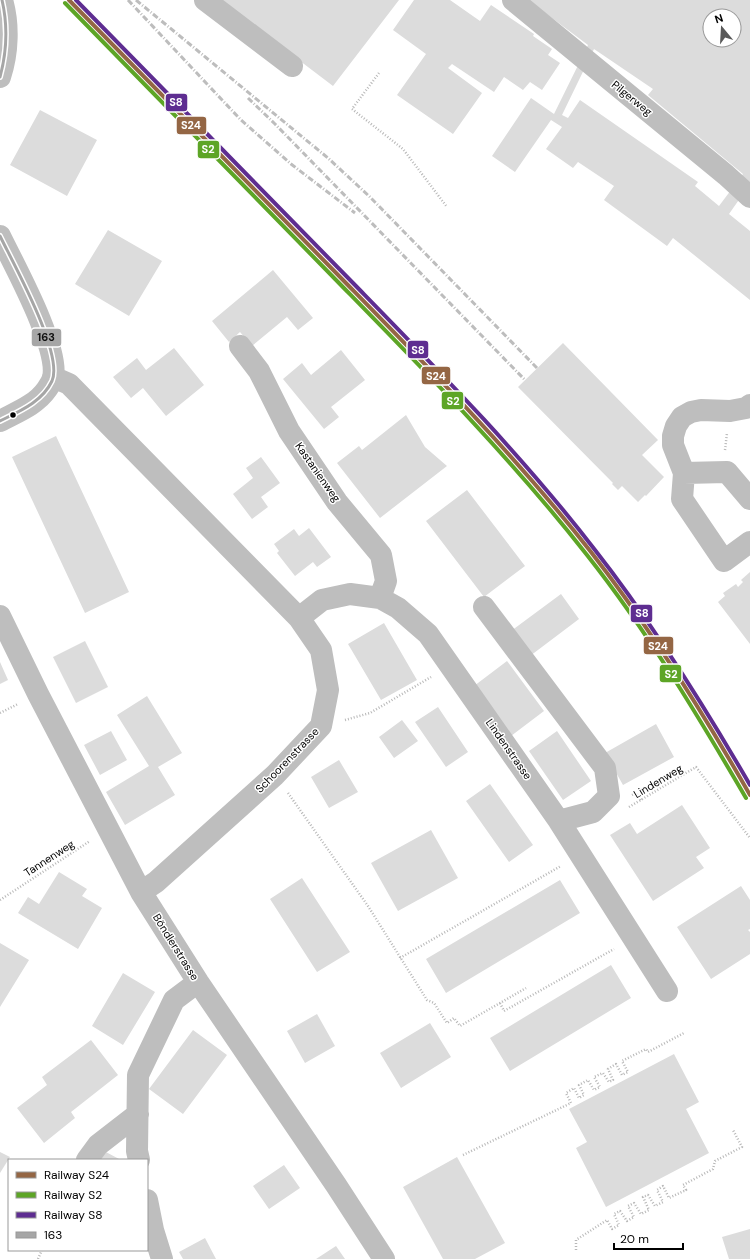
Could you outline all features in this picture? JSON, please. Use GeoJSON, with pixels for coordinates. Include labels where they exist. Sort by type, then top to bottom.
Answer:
{"type":"FeatureCollection","features":[{"type":"Feature","properties":{"kind":"street"},"geometry":{"type":"LineString","coordinates":[[0,77],[5,59],[6,43],[5,15],[2,0]]}},
{"type":"Feature","properties":{"kind":"street"},"geometry":{"type":"LineString","coordinates":[[205,0],[292,66]]}},
{"type":"Feature","properties":{"kind":"street","name":"Pilgerweg"},"geometry":{"type":"LineString","coordinates":[[513,0],[726,175],[750,197]]}},
{"type":"Feature","properties":{"kind":"street"},"geometry":{"type":"LineString","coordinates":[[0,236],[42,325],[52,360],[53,377],[47,388],[33,404],[0,421]]}},
{"type":"Feature","properties":{"kind":"street","name":"Kastanienweg"},"geometry":{"type":"LineString","coordinates":[[240,346],[259,371],[289,431],[338,502],[381,555],[386,581],[380,598]]}},
{"type":"Feature","properties":{"kind":"street","name":"Schoorenstrasse"},"geometry":{"type":"LineString","coordinates":[[53,377],[69,384],[299,618],[321,650],[328,690],[320,726],[275,775],[156,882],[141,892]]}},
{"type":"Feature","properties":{"kind":"street"},"geometry":{"type":"LineString","coordinates":[[740,408],[690,412],[682,417],[676,426],[673,436],[673,445],[684,473],[682,499],[724,560],[750,542]]}},
{"type":"Feature","properties":{"kind":"street"},"geometry":{"type":"LineString","coordinates":[[684,473],[727,472],[750,499]]}},
{"type":"Feature","properties":{"kind":"street","name":"Lindenstrasse"},"geometry":{"type":"LineString","coordinates":[[299,618],[322,600],[350,594],[380,598],[398,608],[428,634],[559,821],[667,991]]}},
{"type":"Feature","properties":{"kind":"street"},"geometry":{"type":"LineString","coordinates":[[484,607],[605,768],[609,796],[593,812],[559,821]]}},
{"type":"Feature","properties":{"kind":"street","name":"Böndlerstrasse"},"geometry":{"type":"LineString","coordinates":[[0,616],[107,830],[141,892],[198,982],[336,1185],[384,1259]]}},
{"type":"Feature","properties":{"kind":"street"},"geometry":{"type":"LineString","coordinates":[[139,1159],[137,1151],[138,1075],[174,1000],[198,982]]}},
{"type":"Feature","properties":{"kind":"street"},"geometry":{"type":"LineString","coordinates":[[88,1159],[98,1145],[138,1114]]}},
{"type":"Feature","properties":{"kind":"street"},"geometry":{"type":"LineString","coordinates":[[148,1205],[153,1230],[162,1259]]}},
{"type":"Feature","properties":{"kind":"path"},"geometry":{"type":"LineString","coordinates":[[379,73],[352,109],[403,149],[447,207]]}},
{"type":"Feature","properties":{"kind":"path"},"geometry":{"type":"LineString","coordinates":[[721,472],[740,408]]}},
{"type":"Feature","properties":{"kind":"path"},"geometry":{"type":"LineString","coordinates":[[320,726],[370,713],[450,665]]}},
{"type":"Feature","properties":{"kind":"path","name":"Lindenweg"},"geometry":{"type":"LineString","coordinates":[[628,808],[696,767],[750,838]]}},
{"type":"Feature","properties":{"kind":"path"},"geometry":{"type":"LineString","coordinates":[[275,775],[368,906],[427,1000],[434,1003],[447,1023],[454,1018],[460,1026],[526,988]]}},
{"type":"Feature","properties":{"kind":"path","name":"Tannenweg"},"geometry":{"type":"LineString","coordinates":[[0,900],[107,830]]}},
{"type":"Feature","properties":{"kind":"path"},"geometry":{"type":"LineString","coordinates":[[400,958],[581,855]]}},
{"type":"Feature","properties":{"kind":"path"},"geometry":{"type":"LineString","coordinates":[[500,1003],[504,1011],[633,938]]}},
{"type":"Feature","properties":{"kind":"path"},"geometry":{"type":"LineString","coordinates":[[462,1155],[571,1103],[566,1093],[574,1088],[579,1098],[584,1095],[579,1085],[588,1080],[594,1090],[600,1087],[594,1076],[603,1073],[608,1082],[613,1080],[608,1069],[616,1064],[622,1075],[628,1072],[622,1061],[646,1049],[648,1052],[684,1033]]}},
{"type":"Feature","properties":{"kind":"path"},"geometry":{"type":"LineString","coordinates":[[576,1250],[576,1240],[607,1220],[612,1229],[619,1225],[614,1214],[620,1210],[627,1221],[634,1217],[628,1206],[634,1202],[641,1214],[649,1210],[643,1197],[648,1195],[655,1206],[663,1202],[657,1190],[663,1186],[669,1198],[686,1190],[684,1185],[713,1169],[715,1161],[742,1147],[733,1130]]}},
{"type":"Feature","properties":{"kind":"building"},"geometry":{"type":"Polygon","coordinates":[[[220,0],[399,0],[333,86],[220,0]]]}},
{"type":"Feature","properties":{"kind":"building"},"geometry":{"type":"Polygon","coordinates":[[[414,0],[450,0],[480,21],[491,5],[534,34],[533,36],[552,49],[548,55],[560,63],[542,90],[530,82],[523,90],[504,77],[494,92],[452,64],[448,68],[482,93],[453,134],[397,95],[426,54],[393,30],[414,0]]]}},
{"type":"Feature","properties":{"kind":"building"},"geometry":{"type":"Polygon","coordinates":[[[528,0],[750,0],[750,184],[729,214],[750,231],[750,300],[673,238],[667,246],[604,200],[614,186],[578,162],[573,168],[546,149],[562,127],[551,120],[515,172],[492,156],[531,98],[554,114],[588,45],[528,0]],[[594,49],[562,115],[568,118],[580,100],[698,182],[695,186],[719,206],[743,174],[648,95],[653,89],[594,49]]]}},
{"type":"Feature","properties":{"kind":"building"},"geometry":{"type":"Polygon","coordinates":[[[40,110],[97,140],[67,196],[10,165],[40,110]]]}},
{"type":"Feature","properties":{"kind":"building"},"geometry":{"type":"Polygon","coordinates":[[[108,230],[162,261],[129,316],[75,284],[108,230]]]}},
{"type":"Feature","properties":{"kind":"building"},"geometry":{"type":"Polygon","coordinates":[[[273,270],[313,318],[298,330],[287,317],[252,346],[240,332],[229,342],[212,321],[273,270]]]}},
{"type":"Feature","properties":{"kind":"building"},"geometry":{"type":"Polygon","coordinates":[[[563,343],[658,440],[642,455],[664,477],[646,496],[645,495],[638,502],[622,486],[618,490],[612,484],[613,483],[518,387],[563,343]]]}},
{"type":"Feature","properties":{"kind":"building"},"geometry":{"type":"Polygon","coordinates":[[[174,348],[204,385],[166,416],[143,388],[131,398],[113,377],[137,358],[146,370],[174,348]]]}},
{"type":"Feature","properties":{"kind":"building"},"geometry":{"type":"Polygon","coordinates":[[[341,350],[365,380],[331,407],[339,417],[324,429],[283,379],[302,363],[311,375],[341,350]]]}},
{"type":"Feature","properties":{"kind":"building"},"geometry":{"type":"Polygon","coordinates":[[[406,415],[425,447],[447,466],[380,518],[337,463],[359,446],[362,450],[406,415]]]}},
{"type":"Feature","properties":{"kind":"building"},"geometry":{"type":"Polygon","coordinates":[[[56,436],[129,592],[85,613],[12,457],[56,436]]]}},
{"type":"Feature","properties":{"kind":"building"},"geometry":{"type":"Polygon","coordinates":[[[261,457],[280,483],[261,497],[268,507],[252,519],[233,494],[253,478],[246,468],[261,457]]]}},
{"type":"Feature","properties":{"kind":"building"},"geometry":{"type":"Polygon","coordinates":[[[467,490],[525,566],[484,597],[426,521],[467,490]]]}},
{"type":"Feature","properties":{"kind":"building"},"geometry":{"type":"Polygon","coordinates":[[[309,528],[331,557],[317,567],[313,562],[295,576],[277,553],[279,551],[274,544],[294,529],[299,536],[309,528]]]}},
{"type":"Feature","properties":{"kind":"building"},"geometry":{"type":"Polygon","coordinates":[[[750,572],[750,644],[718,602],[725,596],[723,593],[736,584],[738,587],[743,582],[741,580],[750,572]]]}},
{"type":"Feature","properties":{"kind":"building"},"geometry":{"type":"Polygon","coordinates":[[[561,594],[579,619],[530,656],[511,631],[561,594]]]}},
{"type":"Feature","properties":{"kind":"building"},"geometry":{"type":"Polygon","coordinates":[[[384,623],[417,680],[381,700],[348,644],[384,623]]]}},
{"type":"Feature","properties":{"kind":"building"},"geometry":{"type":"Polygon","coordinates":[[[85,641],[108,687],[76,703],[53,657],[85,641]]]}},
{"type":"Feature","properties":{"kind":"building"},"geometry":{"type":"Polygon","coordinates":[[[507,661],[544,711],[511,736],[474,686],[507,661]]]}},
{"type":"Feature","properties":{"kind":"building"},"geometry":{"type":"Polygon","coordinates":[[[0,662],[8,680],[0,684],[0,662]]]}},
{"type":"Feature","properties":{"kind":"building"},"geometry":{"type":"Polygon","coordinates":[[[147,696],[182,753],[158,767],[175,795],[125,825],[106,792],[149,766],[117,715],[147,696]]]}},
{"type":"Feature","properties":{"kind":"building"},"geometry":{"type":"Polygon","coordinates":[[[438,707],[468,752],[446,767],[415,722],[438,707]]]}},
{"type":"Feature","properties":{"kind":"building"},"geometry":{"type":"Polygon","coordinates":[[[402,720],[418,741],[394,758],[379,737],[402,720]]]}},
{"type":"Feature","properties":{"kind":"building"},"geometry":{"type":"Polygon","coordinates":[[[656,724],[674,757],[623,785],[605,753],[656,724]]]}},
{"type":"Feature","properties":{"kind":"building"},"geometry":{"type":"Polygon","coordinates":[[[111,731],[127,760],[100,775],[84,745],[111,731]]]}},
{"type":"Feature","properties":{"kind":"building"},"geometry":{"type":"Polygon","coordinates":[[[557,731],[591,781],[563,800],[529,751],[557,731]]]}},
{"type":"Feature","properties":{"kind":"building"},"geometry":{"type":"Polygon","coordinates":[[[339,760],[358,792],[329,808],[311,777],[339,760]]]}},
{"type":"Feature","properties":{"kind":"building"},"geometry":{"type":"Polygon","coordinates":[[[490,784],[533,845],[509,862],[466,801],[490,784]]]}},
{"type":"Feature","properties":{"kind":"building"},"geometry":{"type":"Polygon","coordinates":[[[682,805],[710,848],[696,857],[704,868],[653,901],[610,835],[630,823],[637,834],[682,805]]]}},
{"type":"Feature","properties":{"kind":"building"},"geometry":{"type":"Polygon","coordinates":[[[431,830],[458,878],[398,911],[371,863],[431,830]]]}},
{"type":"Feature","properties":{"kind":"building"},"geometry":{"type":"Polygon","coordinates":[[[59,872],[87,889],[82,896],[102,908],[78,949],[18,913],[28,897],[39,904],[59,872]]]}},
{"type":"Feature","properties":{"kind":"building"},"geometry":{"type":"Polygon","coordinates":[[[302,878],[350,952],[317,972],[270,899],[302,878]]]}},
{"type":"Feature","properties":{"kind":"building"},"geometry":{"type":"Polygon","coordinates":[[[560,880],[580,913],[446,993],[426,959],[560,880]]]}},
{"type":"Feature","properties":{"kind":"building"},"geometry":{"type":"Polygon","coordinates":[[[741,886],[750,900],[750,929],[748,930],[750,932],[750,954],[711,979],[677,927],[741,886]]]}},
{"type":"Feature","properties":{"kind":"building"},"geometry":{"type":"Polygon","coordinates":[[[0,943],[29,960],[0,1007],[0,943]]]}},
{"type":"Feature","properties":{"kind":"building"},"geometry":{"type":"Polygon","coordinates":[[[611,965],[631,998],[510,1071],[490,1038],[611,965]]]}},
{"type":"Feature","properties":{"kind":"building"},"geometry":{"type":"Polygon","coordinates":[[[123,973],[155,992],[123,1045],[92,1026],[123,973]]]}},
{"type":"Feature","properties":{"kind":"building"},"geometry":{"type":"Polygon","coordinates":[[[317,1014],[335,1046],[305,1063],[287,1031],[317,1014]]]}},
{"type":"Feature","properties":{"kind":"building"},"geometry":{"type":"Polygon","coordinates":[[[430,1023],[451,1057],[401,1088],[380,1053],[430,1023]]]}},
{"type":"Feature","properties":{"kind":"building"},"geometry":{"type":"Polygon","coordinates":[[[193,1030],[227,1055],[183,1114],[149,1089],[193,1030]]]}},
{"type":"Feature","properties":{"kind":"building"},"geometry":{"type":"Polygon","coordinates":[[[91,1040],[118,1075],[71,1112],[75,1118],[44,1143],[17,1108],[47,1085],[42,1077],[91,1040]]]}},
{"type":"Feature","properties":{"kind":"building"},"geometry":{"type":"Polygon","coordinates":[[[674,1054],[699,1102],[686,1109],[709,1153],[606,1207],[576,1148],[587,1142],[569,1109],[674,1054]]]}},
{"type":"Feature","properties":{"kind":"building"},"geometry":{"type":"Polygon","coordinates":[[[104,1151],[119,1159],[100,1159],[104,1151]]]}},
{"type":"Feature","properties":{"kind":"building"},"geometry":{"type":"Polygon","coordinates":[[[0,1152],[10,1157],[0,1173],[0,1152]]]}},
{"type":"Feature","properties":{"kind":"building"},"geometry":{"type":"Polygon","coordinates":[[[457,1157],[505,1243],[475,1259],[443,1259],[403,1187],[457,1157]]]}},
{"type":"Feature","properties":{"kind":"building"},"geometry":{"type":"Polygon","coordinates":[[[284,1165],[300,1188],[269,1209],[253,1186],[284,1165]]]}},
{"type":"Feature","properties":{"kind":"building"},"geometry":{"type":"Polygon","coordinates":[[[750,1229],[750,1259],[729,1259],[722,1237],[750,1229]]]}},
{"type":"Feature","properties":{"kind":"building"},"geometry":{"type":"Polygon","coordinates":[[[205,1238],[216,1259],[183,1259],[179,1252],[205,1238]]]}},
{"type":"Feature","properties":{"kind":"building"},"geometry":{"type":"Polygon","coordinates":[[[336,1246],[345,1259],[316,1259],[336,1246]]]}},
{"type":"Feature","properties":{"kind":"railway"},"geometry":{"type":"LineString","coordinates":[[128,0],[240,119],[291,164],[355,213]]}},
{"type":"Feature","properties":{"kind":"railway"},"geometry":{"type":"LineString","coordinates":[[136,0],[328,158],[370,197],[537,368]]}},
{"type":"Feature","properties":{"kind":"railway"},"geometry":{"type":"LineString","coordinates":[[248,98],[525,380]]}},
{"type":"Feature","properties":{"kind":"rail line","name":"S24"},"geometry":{"type":"LineString","coordinates":[[69,0],[406,345],[470,412],[562,516],[613,581],[655,641],[713,732],[750,795]]}},
{"type":"Feature","properties":{"kind":"rail line","name":"S8"},"geometry":{"type":"LineString","coordinates":[[76,0],[416,348],[478,413],[538,480],[595,550],[637,607],[677,665],[750,785]]}},
{"type":"Feature","properties":{"kind":"rail line","name":"S2"},"geometry":{"type":"LineString","coordinates":[[65,3],[402,348],[466,415],[558,519],[609,584],[651,643],[690,704],[746,798]]}},
{"type":"Feature","properties":{"kind":"transit line","name":"163"},"geometry":{"type":"LineString","coordinates":[[0,77],[6,38],[2,0]]}},
{"type":"Feature","properties":{"kind":"transit line","name":"163"},"geometry":{"type":"LineString","coordinates":[[0,236],[35,308],[51,351],[54,368],[52,381],[42,395],[30,405],[0,421]]}}]}
